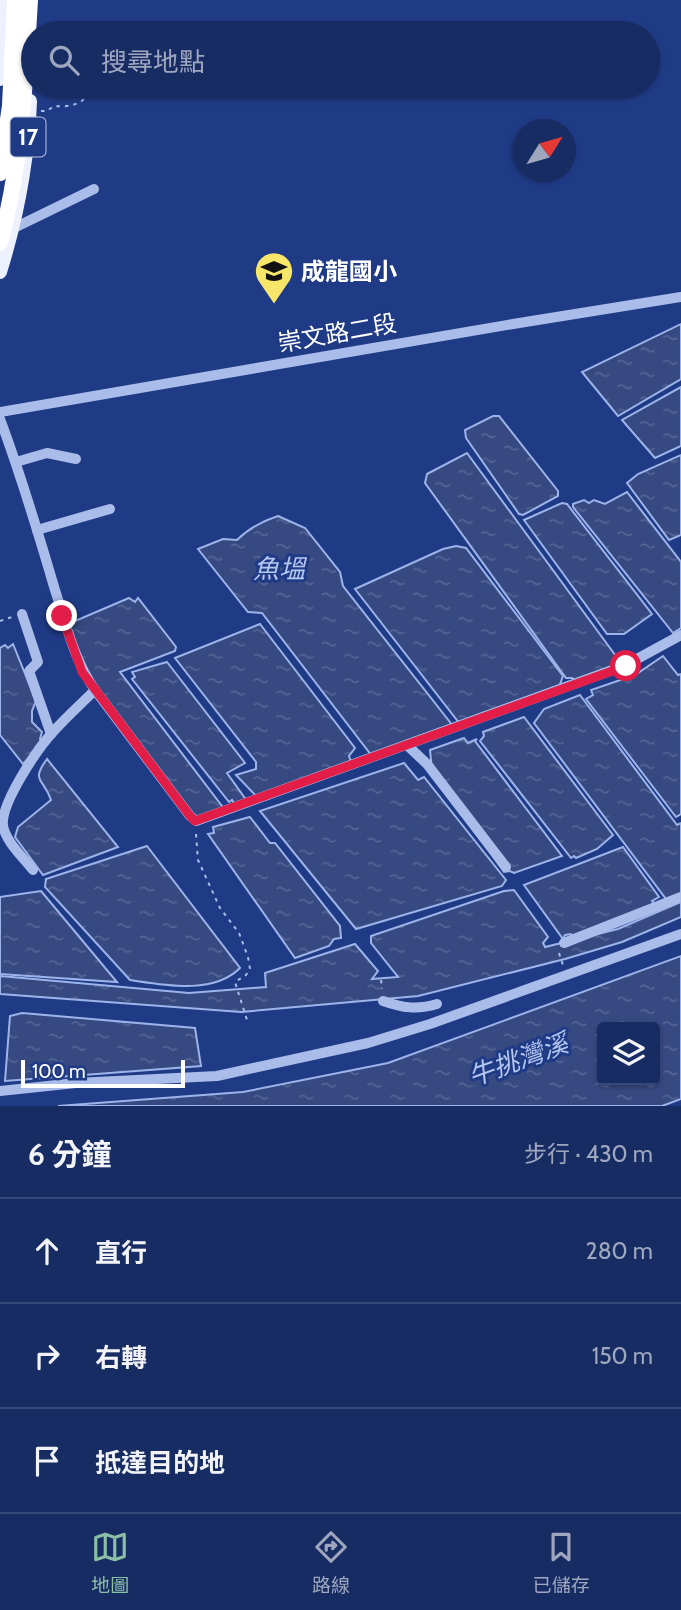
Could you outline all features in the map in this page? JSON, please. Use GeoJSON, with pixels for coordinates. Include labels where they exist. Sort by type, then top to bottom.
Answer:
{"type":"FeatureCollection","features":[{"type":"Feature","properties":{"kind":"highway"},"geometry":{"type":"LineString","coordinates":[[0,173],[10,106],[15,0]]}},
{"type":"Feature","properties":{"kind":"highway"},"geometry":{"type":"LineString","coordinates":[[31,21],[33,0]]}},
{"type":"Feature","properties":{"kind":"highway"},"geometry":{"type":"LineString","coordinates":[[0,243],[17,171],[25,98]]}},
{"type":"Feature","properties":{"kind":"main road"},"geometry":{"type":"LineString","coordinates":[[0,79],[4,0]]}},
{"type":"Feature","properties":{"kind":"main road","name":"17"},"geometry":{"type":"LineString","coordinates":[[32,21],[33,0]]}},
{"type":"Feature","properties":{"kind":"main road","name":"17"},"geometry":{"type":"LineString","coordinates":[[0,272],[7,226],[29,132],[30,98]]}},
{"type":"Feature","properties":{"kind":"street"},"geometry":{"type":"LineString","coordinates":[[7,226],[94,190]]}},
{"type":"Feature","properties":{"kind":"street","name":"崇文路二段"},"geometry":{"type":"LineString","coordinates":[[0,412],[681,297]]}},
{"type":"Feature","properties":{"kind":"street"},"geometry":{"type":"LineString","coordinates":[[0,419],[82,672],[195,821],[626,666],[681,635]]}},
{"type":"Feature","properties":{"kind":"street"},"geometry":{"type":"LineString","coordinates":[[16,462],[47,453],[76,459]]}},
{"type":"Feature","properties":{"kind":"street"},"geometry":{"type":"LineString","coordinates":[[37,530],[110,509]]}},
{"type":"Feature","properties":{"kind":"street"},"geometry":{"type":"LineString","coordinates":[[22,614],[38,662],[29,671],[51,734]]}},
{"type":"Feature","properties":{"kind":"street"},"geometry":{"type":"LineString","coordinates":[[33,870],[6,834],[2,823],[6,805],[51,734],[95,690]]}},
{"type":"Feature","properties":{"kind":"street"},"geometry":{"type":"LineString","coordinates":[[408,746],[427,764],[506,867]]}},
{"type":"Feature","properties":{"kind":"street"},"geometry":{"type":"LineString","coordinates":[[562,947],[681,897]]}},
{"type":"Feature","properties":{"kind":"street"},"geometry":{"type":"LineString","coordinates":[[0,1091],[76,1083],[217,1076],[368,1043],[430,1024],[681,934]]}},
{"type":"Feature","properties":{"kind":"street"},"geometry":{"type":"LineString","coordinates":[[383,1001],[405,1008],[424,1008],[437,1004]]}},
{"type":"Feature","properties":{"kind":"street"},"geometry":{"type":"LineString","coordinates":[[424,1008],[430,1024]]}},
{"type":"Feature","properties":{"kind":"path"},"geometry":{"type":"LineString","coordinates":[[30,112],[47,111],[54,106],[68,107],[86,98]]}},
{"type":"Feature","properties":{"kind":"path"},"geometry":{"type":"LineString","coordinates":[[195,821],[198,860],[220,908],[239,933],[248,957],[250,969],[235,982],[247,1020]]}},
{"type":"Feature","properties":{"kind":"path"},"geometry":{"type":"LineString","coordinates":[[562,947],[566,976]]}},
{"type":"Feature","properties":{"kind":"water"},"geometry":{"type":"Polygon","coordinates":[[[681,324],[681,379],[618,416],[582,372],[681,324]]]}},
{"type":"Feature","properties":{"kind":"water"},"geometry":{"type":"Polygon","coordinates":[[[681,387],[681,446],[655,458],[622,420],[681,387]]]}},
{"type":"Feature","properties":{"kind":"water"},"geometry":{"type":"Polygon","coordinates":[[[493,416],[499,416],[558,491],[558,496],[523,515],[519,514],[466,438],[465,430],[493,416]]]}},
{"type":"Feature","properties":{"kind":"water"},"geometry":{"type":"Polygon","coordinates":[[[467,453],[621,663],[577,682],[566,678],[425,483],[427,474],[467,453]]]}},
{"type":"Feature","properties":{"kind":"water"},"geometry":{"type":"Polygon","coordinates":[[[681,455],[681,535],[669,540],[627,483],[638,474],[681,455]]]}},
{"type":"Feature","properties":{"kind":"water"},"geometry":{"type":"Polygon","coordinates":[[[627,492],[681,562],[681,628],[673,633],[573,507],[573,504],[584,500],[605,504],[627,492]]]}},
{"type":"Feature","properties":{"kind":"water"},"geometry":{"type":"Polygon","coordinates":[[[562,503],[567,504],[652,614],[624,634],[607,634],[524,520],[562,503]]]}},
{"type":"Feature","properties":{"kind":"water","name":"魚塭"},"geometry":{"type":"Polygon","coordinates":[[[278,516],[305,528],[340,572],[343,586],[453,726],[372,756],[262,613],[248,612],[198,549],[223,539],[237,540],[256,526],[278,516]]]}},
{"type":"Feature","properties":{"kind":"water","name":"魚塭"},"geometry":{"type":"Polygon","coordinates":[[[456,546],[466,548],[563,676],[559,687],[460,724],[355,589],[443,549],[456,546]]]}},
{"type":"Feature","properties":{"kind":"water"},"geometry":{"type":"Polygon","coordinates":[[[129,598],[135,602],[138,598],[176,647],[175,651],[120,672],[225,810],[197,821],[88,676],[70,628],[75,621],[129,598]]]}},
{"type":"Feature","properties":{"kind":"water","name":"魚塭"},"geometry":{"type":"Polygon","coordinates":[[[260,624],[355,748],[349,756],[352,765],[258,798],[236,775],[256,769],[256,762],[175,658],[260,624]]]}},
{"type":"Feature","properties":{"kind":"water"},"geometry":{"type":"Polygon","coordinates":[[[13,644],[36,701],[32,722],[42,732],[42,744],[23,764],[0,735],[0,648],[5,645],[8,648],[13,644]]]}},
{"type":"Feature","properties":{"kind":"water"},"geometry":{"type":"Polygon","coordinates":[[[663,656],[678,675],[681,674],[681,814],[676,817],[586,699],[593,695],[591,690],[635,675],[663,656]]]}},
{"type":"Feature","properties":{"kind":"water"},"geometry":{"type":"Polygon","coordinates":[[[167,662],[245,763],[227,773],[247,801],[236,806],[232,800],[229,802],[132,679],[135,677],[132,672],[167,662]]]}},
{"type":"Feature","properties":{"kind":"water"},"geometry":{"type":"Polygon","coordinates":[[[580,695],[677,825],[681,823],[681,897],[669,903],[534,723],[544,709],[580,695]]]}},
{"type":"Feature","properties":{"kind":"water"},"geometry":{"type":"Polygon","coordinates":[[[524,717],[613,835],[597,849],[571,858],[480,741],[484,736],[483,732],[524,717]]]}},
{"type":"Feature","properties":{"kind":"water"},"geometry":{"type":"Polygon","coordinates":[[[464,738],[468,743],[477,739],[475,741],[562,856],[514,873],[504,872],[432,770],[430,750],[464,738]]]}},
{"type":"Feature","properties":{"kind":"water"},"geometry":{"type":"Polygon","coordinates":[[[47,759],[118,847],[43,875],[15,837],[18,827],[51,800],[39,776],[47,759]]]}},
{"type":"Feature","properties":{"kind":"water"},"geometry":{"type":"Polygon","coordinates":[[[404,763],[418,780],[424,777],[506,880],[502,886],[356,929],[260,811],[404,763]]]}},
{"type":"Feature","properties":{"kind":"water"},"geometry":{"type":"Polygon","coordinates":[[[250,817],[270,843],[275,843],[340,926],[341,938],[334,939],[329,946],[295,958],[208,834],[214,833],[213,827],[250,817]]]}},
{"type":"Feature","properties":{"kind":"water"},"geometry":{"type":"Polygon","coordinates":[[[147,846],[240,968],[229,976],[216,982],[188,986],[130,980],[45,887],[46,879],[147,846]]]}},
{"type":"Feature","properties":{"kind":"water"},"geometry":{"type":"Polygon","coordinates":[[[623,847],[659,897],[652,901],[657,906],[574,938],[571,934],[565,935],[563,939],[524,885],[623,847]]]}},
{"type":"Feature","properties":{"kind":"water"},"geometry":{"type":"Polygon","coordinates":[[[514,890],[548,937],[543,943],[545,947],[618,929],[681,902],[681,917],[622,942],[418,996],[241,1012],[0,994],[0,976],[189,993],[266,987],[265,973],[355,944],[378,971],[372,979],[398,977],[371,943],[371,936],[504,891],[514,890]]]}},
{"type":"Feature","properties":{"kind":"water"},"geometry":{"type":"Polygon","coordinates":[[[41,891],[117,982],[0,974],[0,897],[41,891]]]}},
{"type":"Feature","properties":{"kind":"water","name":"牛挑灣溪"},"geometry":{"type":"Polygon","coordinates":[[[681,956],[681,1099],[662,1106],[58,1106],[243,1092],[388,1063],[681,956]]]}},
{"type":"Feature","properties":{"kind":"water"},"geometry":{"type":"Polygon","coordinates":[[[22,1013],[195,1028],[201,1066],[5,1081],[10,1016],[22,1013]]]}},
{"type":"Feature","properties":{"kind":"place","name":"成龍國小"},"geometry":{"type":"Point","coordinates":[274,305]}},
{"type":"Feature","properties":{"kind":"route"},"geometry":{"type":"LineString","coordinates":[[62,616],[82,672],[195,821],[626,666]]}}]}
